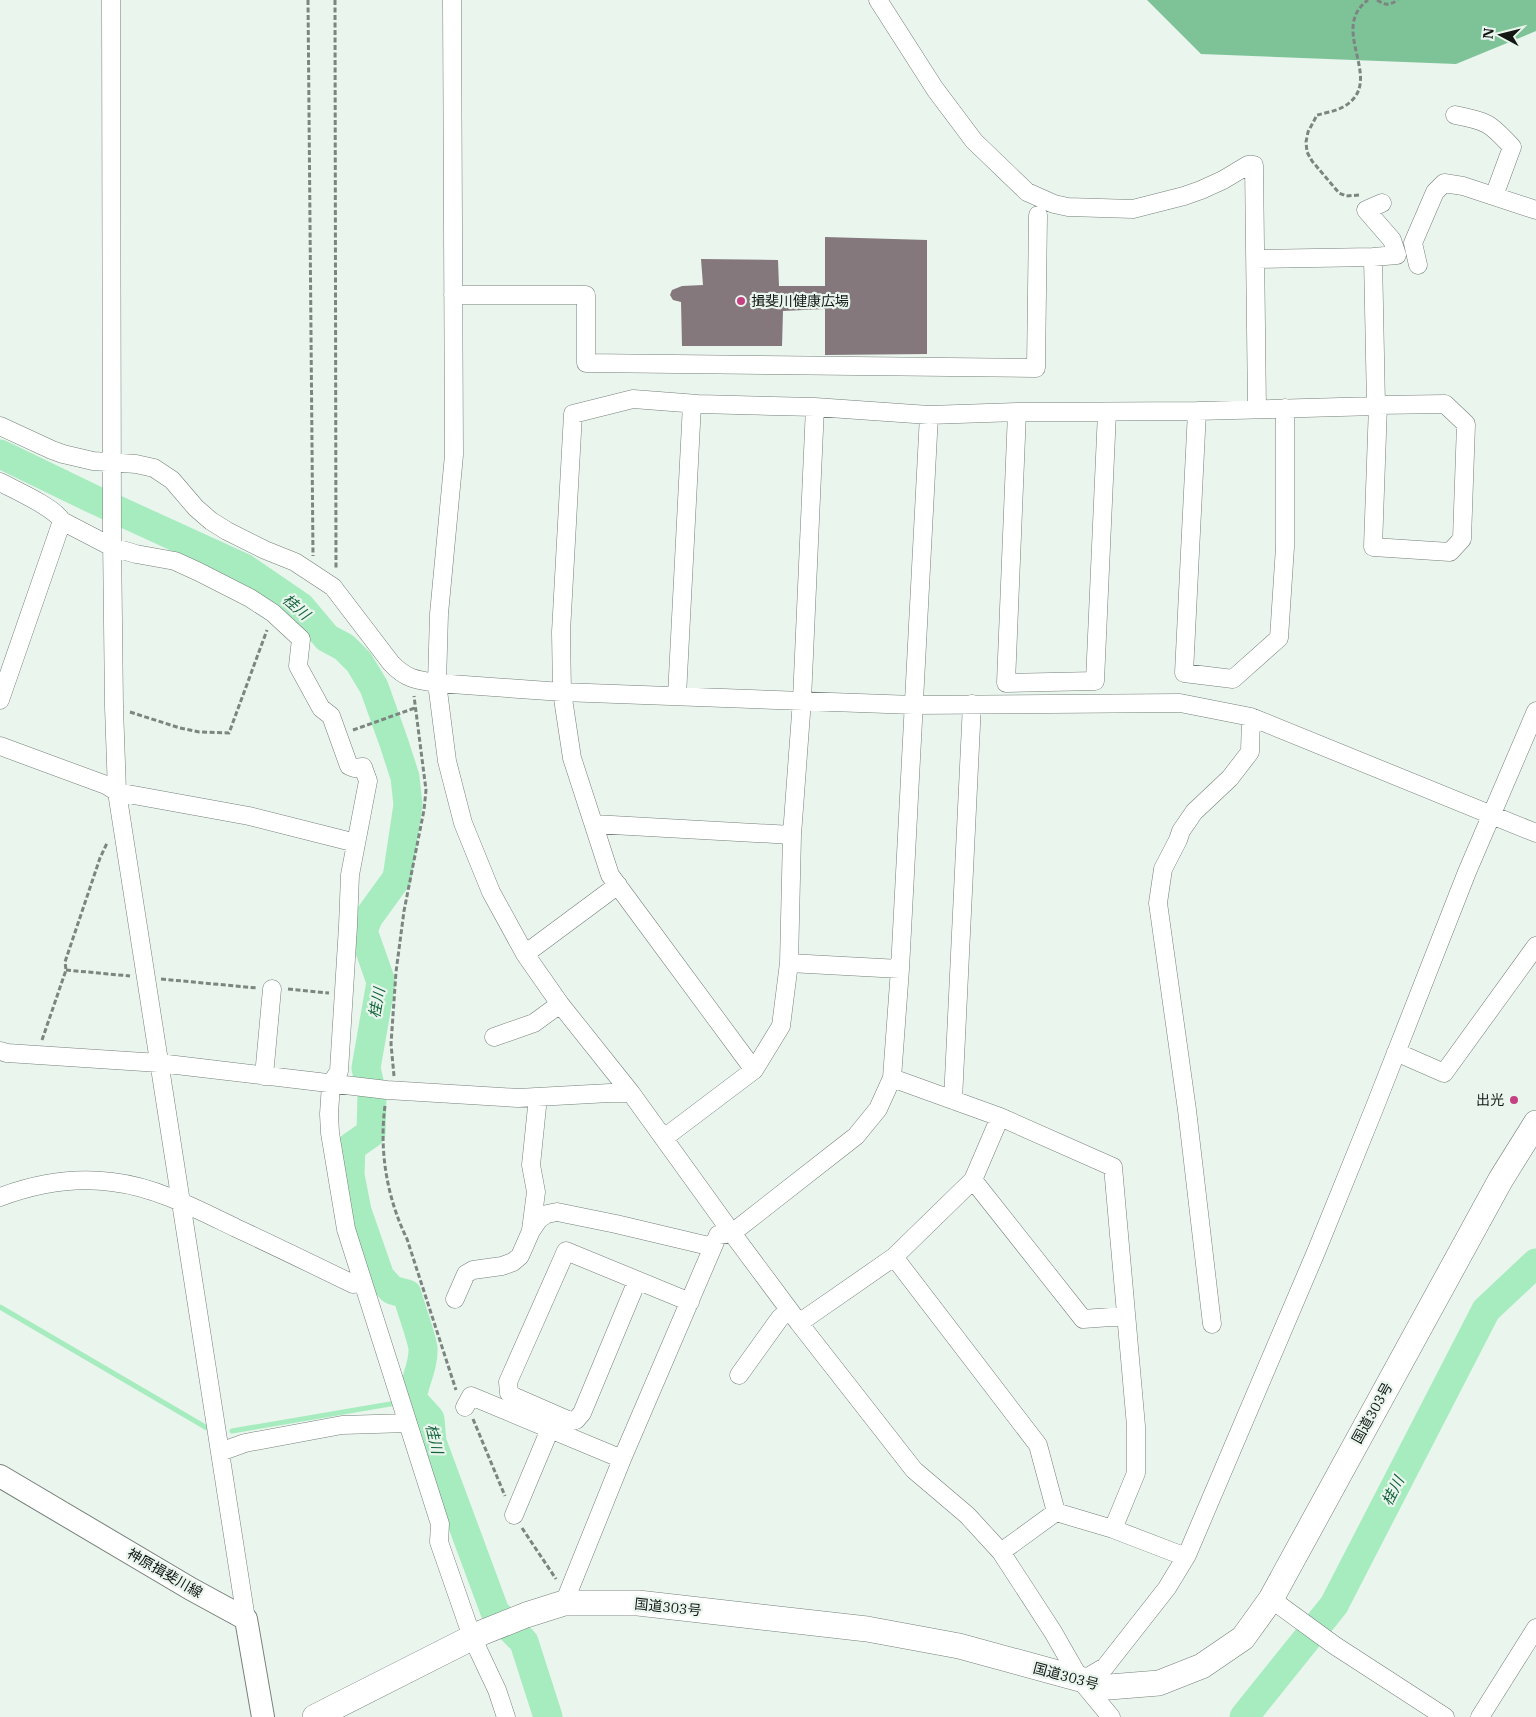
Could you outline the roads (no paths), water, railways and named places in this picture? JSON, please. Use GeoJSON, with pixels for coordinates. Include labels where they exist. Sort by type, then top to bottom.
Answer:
{"type":"FeatureCollection","features":[{"type":"Feature","properties":{"kind":"highway","name":"国道303号"},"geometry":{"type":"LineString","coordinates":[[315,1717],[477,1635],[566,1599],[638,1603],[867,1629],[959,1646],[1109,1687],[1159,1683],[1202,1666],[1243,1638],[1271,1600],[1501,1179],[1536,1123]]}},
{"type":"Feature","properties":{"kind":"main road","name":"神原揖斐川線"},"geometry":{"type":"LineString","coordinates":[[0,1476],[191,1589],[246,1619]]}},
{"type":"Feature","properties":{"kind":"main road"},"geometry":{"type":"LineString","coordinates":[[246,1619],[263,1717]]}},
{"type":"Feature","properties":{"kind":"street"},"geometry":{"type":"LineString","coordinates":[[111,0],[112,542],[117,792],[246,1619]]}},
{"type":"Feature","properties":{"kind":"street"},"geometry":{"type":"LineString","coordinates":[[452,0],[454,456],[439,614],[437,684],[447,761],[463,823],[491,892],[525,954],[560,1004],[631,1093],[794,1316],[914,1470],[967,1516],[1001,1552],[1082,1681],[1111,1717]]}},
{"type":"Feature","properties":{"kind":"street"},"geometry":{"type":"LineString","coordinates":[[878,0],[935,89],[974,141],[1027,192],[1054,204],[1068,207],[1133,209],[1201,190],[1223,180],[1248,165],[1254,166],[1257,409]]}},
{"type":"Feature","properties":{"kind":"street"},"geometry":{"type":"LineString","coordinates":[[1455,115],[1480,120],[1495,128],[1512,147],[1494,196]]}},
{"type":"Feature","properties":{"kind":"street"},"geometry":{"type":"LineString","coordinates":[[1418,265],[1413,243],[1435,192],[1444,183],[1494,196],[1536,210]]}},
{"type":"Feature","properties":{"kind":"street"},"geometry":{"type":"LineString","coordinates":[[1256,259],[1398,255],[1392,240],[1366,210],[1382,203]]}},
{"type":"Feature","properties":{"kind":"street"},"geometry":{"type":"LineString","coordinates":[[453,295],[586,295],[586,363],[1036,368],[1038,215]]}},
{"type":"Feature","properties":{"kind":"street"},"geometry":{"type":"LineString","coordinates":[[754,1070],[610,875],[572,758],[562,692],[561,632],[573,414],[633,399],[692,404],[815,407],[929,415],[1017,412],[1197,411],[1286,408],[1377,406],[1445,404],[1466,424],[1462,539],[1450,552],[1373,547],[1377,406],[1373,257]]}},
{"type":"Feature","properties":{"kind":"street"},"geometry":{"type":"LineString","coordinates":[[677,696],[692,404]]}},
{"type":"Feature","properties":{"kind":"street"},"geometry":{"type":"LineString","coordinates":[[664,1138],[754,1070],[781,1026],[789,963],[792,835],[802,700],[815,407]]}},
{"type":"Feature","properties":{"kind":"street"},"geometry":{"type":"LineString","coordinates":[[1197,411],[1184,672],[1233,679],[1279,638],[1285,547],[1286,408]]}},
{"type":"Feature","properties":{"kind":"street"},"geometry":{"type":"LineString","coordinates":[[1017,412],[1006,683],[1094,681],[1107,412]]}},
{"type":"Feature","properties":{"kind":"street"},"geometry":{"type":"LineString","coordinates":[[566,1599],[622,1459],[718,1235],[732,1233],[856,1136],[878,1109],[892,1078],[900,969],[929,415]]}},
{"type":"Feature","properties":{"kind":"street"},"geometry":{"type":"LineString","coordinates":[[0,426],[52,450],[93,461],[136,464],[154,468],[172,480],[196,508],[227,531],[265,550],[295,562],[333,587],[399,672],[417,680],[437,684],[562,692],[914,705],[1180,703],[1251,717],[1536,832]]}},
{"type":"Feature","properties":{"kind":"street"},"geometry":{"type":"LineString","coordinates":[[0,482],[34,500],[60,517],[62,521],[136,554],[175,561],[250,598],[273,613],[301,639],[298,666],[321,708],[331,716],[349,766],[354,768],[363,767],[368,781],[350,875],[338,1071],[329,1114],[332,1155],[346,1229],[440,1524],[440,1542],[477,1635],[506,1717]]}},
{"type":"Feature","properties":{"kind":"street"},"geometry":{"type":"LineString","coordinates":[[0,700],[62,521]]}},
{"type":"Feature","properties":{"kind":"street"},"geometry":{"type":"LineString","coordinates":[[953,1100],[972,704]]}},
{"type":"Feature","properties":{"kind":"street"},"geometry":{"type":"LineString","coordinates":[[1082,1681],[1105,1667],[1167,1588],[1186,1557],[1316,1252],[1467,872],[1536,711]]}},
{"type":"Feature","properties":{"kind":"street"},"geometry":{"type":"LineString","coordinates":[[1212,1324],[1187,1110],[1158,903],[1163,869],[1181,831],[1194,812],[1230,778],[1250,752],[1251,717]]}},
{"type":"Feature","properties":{"kind":"street"},"geometry":{"type":"LineString","coordinates":[[0,746],[106,785],[117,792],[249,816],[356,843]]}},
{"type":"Feature","properties":{"kind":"street"},"geometry":{"type":"LineString","coordinates":[[594,824],[792,835]]}},
{"type":"Feature","properties":{"kind":"street"},"geometry":{"type":"LineString","coordinates":[[525,954],[618,885]]}},
{"type":"Feature","properties":{"kind":"street"},"geometry":{"type":"LineString","coordinates":[[1396,1052],[1444,1073],[1536,946]]}},
{"type":"Feature","properties":{"kind":"street"},"geometry":{"type":"LineString","coordinates":[[789,963],[900,969]]}},
{"type":"Feature","properties":{"kind":"street"},"geometry":{"type":"LineString","coordinates":[[264,1076],[272,989]]}},
{"type":"Feature","properties":{"kind":"street"},"geometry":{"type":"LineString","coordinates":[[494,1037],[534,1023],[560,1004]]}},
{"type":"Feature","properties":{"kind":"street"},"geometry":{"type":"LineString","coordinates":[[0,1051],[160,1063],[334,1085],[391,1090],[518,1098],[631,1093]]}},
{"type":"Feature","properties":{"kind":"street"},"geometry":{"type":"LineString","coordinates":[[892,1078],[1000,1117],[1113,1167],[1136,1426],[1136,1473],[1113,1529]]}},
{"type":"Feature","properties":{"kind":"street"},"geometry":{"type":"LineString","coordinates":[[531,1230],[536,1192],[531,1165],[538,1096]]}},
{"type":"Feature","properties":{"kind":"street"},"geometry":{"type":"LineString","coordinates":[[739,1375],[780,1318],[794,1316],[894,1257],[973,1180],[1000,1117]]}},
{"type":"Feature","properties":{"kind":"street"},"geometry":{"type":"LineString","coordinates":[[973,1180],[1083,1320],[1125,1316]]}},
{"type":"Feature","properties":{"kind":"street"},"geometry":{"type":"LineString","coordinates":[[0,1197],[41,1184],[111,1181],[132,1185],[181,1202],[353,1284],[362,1282]]}},
{"type":"Feature","properties":{"kind":"street"},"geometry":{"type":"LineString","coordinates":[[455,1299],[466,1274],[473,1270],[502,1266],[513,1262],[520,1256],[531,1230],[539,1219],[546,1214],[557,1212],[713,1247]]}},
{"type":"Feature","properties":{"kind":"street"},"geometry":{"type":"LineString","coordinates":[[637,1281],[582,1413],[576,1420],[570,1421],[514,1398],[509,1393],[508,1382],[566,1252],[690,1302]]}},
{"type":"Feature","properties":{"kind":"street"},"geometry":{"type":"LineString","coordinates":[[894,1257],[1038,1445],[1056,1512]]}},
{"type":"Feature","properties":{"kind":"street"},"geometry":{"type":"LineString","coordinates":[[465,1408],[471,1396],[622,1459]]}},
{"type":"Feature","properties":{"kind":"street"},"geometry":{"type":"LineString","coordinates":[[220,1452],[245,1443],[342,1425],[408,1422]]}},
{"type":"Feature","properties":{"kind":"street"},"geometry":{"type":"LineString","coordinates":[[514,1515],[550,1429]]}},
{"type":"Feature","properties":{"kind":"street"},"geometry":{"type":"LineString","coordinates":[[1056,1512],[1113,1529],[1186,1557]]}},
{"type":"Feature","properties":{"kind":"street"},"geometry":{"type":"LineString","coordinates":[[1001,1552],[1056,1512]]}},
{"type":"Feature","properties":{"kind":"street"},"geometry":{"type":"LineString","coordinates":[[1271,1600],[1334,1645],[1445,1717]]}},
{"type":"Feature","properties":{"kind":"street"},"geometry":{"type":"LineString","coordinates":[[1480,1717],[1536,1628]]}},
{"type":"Feature","properties":{"kind":"waterway","name":"桂川"},"geometry":{"type":"LineString","coordinates":[[0,454],[244,568],[301,607],[327,638],[344,647],[359,662],[374,687],[405,777],[408,805],[397,878],[368,918],[363,931],[381,982],[366,1068],[372,1094],[371,1133],[351,1147],[350,1175],[357,1211],[380,1277],[392,1290],[407,1294],[420,1336],[423,1355],[412,1399],[430,1419],[432,1442],[495,1612],[524,1642],[548,1717]]}},
{"type":"Feature","properties":{"kind":"waterway","name":"桂川"},"geometry":{"type":"LineString","coordinates":[[1244,1717],[1334,1605],[1486,1310],[1536,1263]]}},
{"type":"Feature","properties":{"kind":"waterway"},"geometry":{"type":"LineString","coordinates":[[363,1268],[376,1265]]}},
{"type":"Feature","properties":{"kind":"waterway"},"geometry":{"type":"LineString","coordinates":[[0,1307],[207,1428]]}},
{"type":"Feature","properties":{"kind":"waterway"},"geometry":{"type":"LineString","coordinates":[[232,1431],[396,1403]]}},
{"type":"Feature","properties":{"kind":"place","name":"揖斐川健康広場"},"geometry":{"type":"Point","coordinates":[741,301]}},
{"type":"Feature","properties":{"kind":"place","name":"出光"},"geometry":{"type":"Point","coordinates":[1514,1100]}}]}
